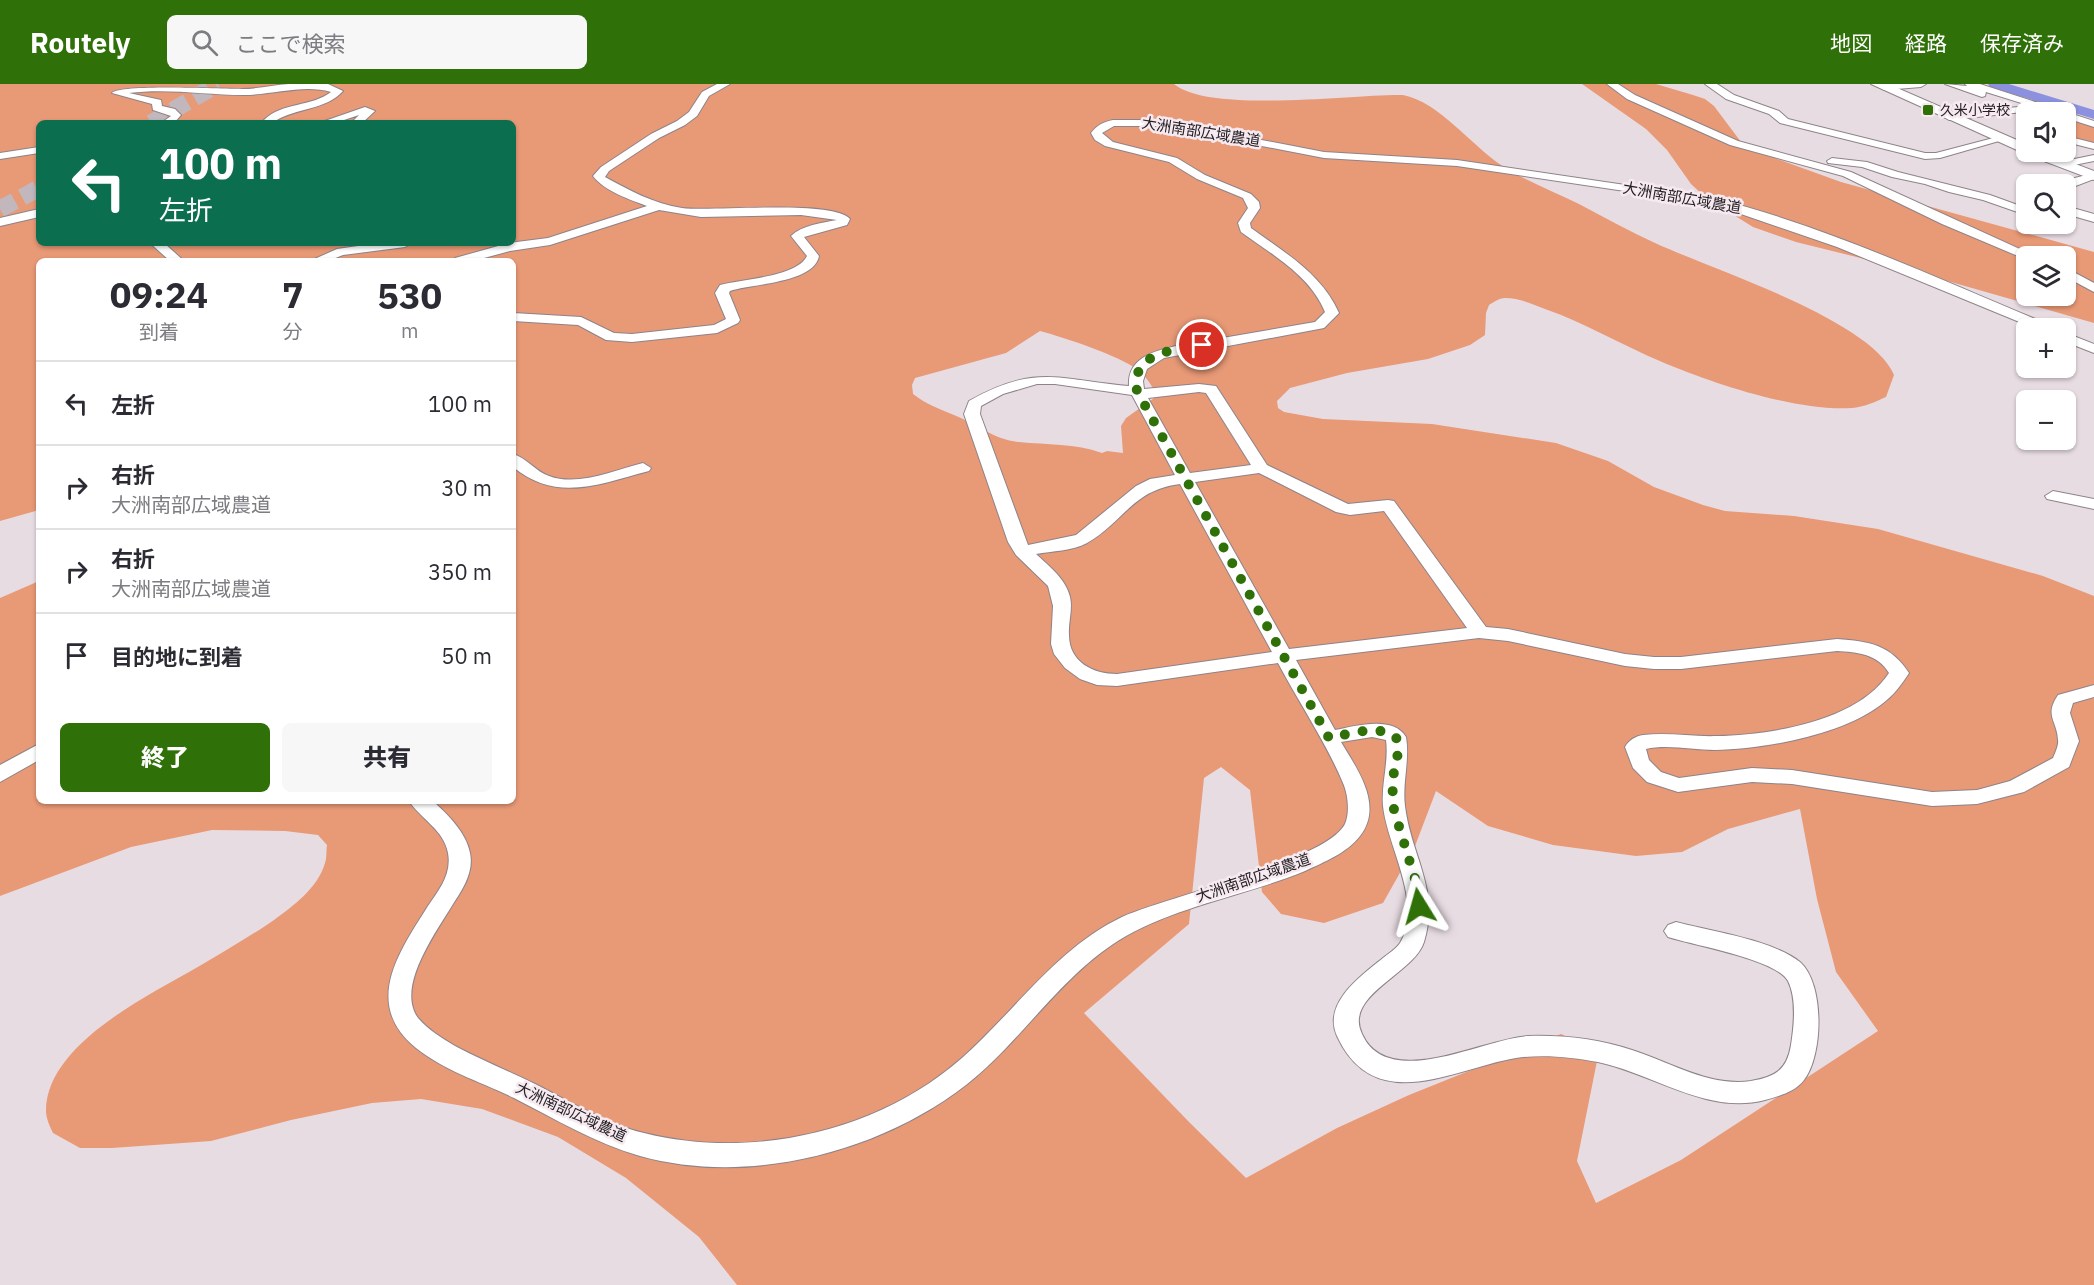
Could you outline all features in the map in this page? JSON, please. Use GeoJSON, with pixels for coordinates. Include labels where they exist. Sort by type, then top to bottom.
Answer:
{"type":"FeatureCollection","features":[{"type":"Feature","properties":{"kind":"main road"},"geometry":{"type":"LineString","coordinates":[[1881,86],[2016,145]]}},
{"type":"Feature","properties":{"kind":"main road"},"geometry":{"type":"LineString","coordinates":[[2059,162],[2094,176]]}},
{"type":"Feature","properties":{"kind":"street"},"geometry":{"type":"LineString","coordinates":[[516,317],[580,321],[611,337],[632,338],[717,328],[733,320],[722,293],[725,288],[741,282],[794,273],[805,268],[812,261],[813,256],[797,236],[809,230],[843,222],[844,219],[829,213],[702,213],[659,206],[600,179],[599,176],[605,169],[655,136],[687,119],[693,114],[705,94],[725,84]]}},
{"type":"Feature","properties":{"kind":"street"},"geometry":{"type":"LineString","coordinates":[[1612,84],[1631,97],[1734,143],[1847,174],[1946,221],[2016,251]]}},
{"type":"Feature","properties":{"kind":"street"},"geometry":{"type":"LineString","coordinates":[[1710,84],[1730,98],[1775,113],[1774,116],[1784,121],[1925,156],[1936,156],[2001,139]]}},
{"type":"Feature","properties":{"kind":"street"},"geometry":{"type":"LineString","coordinates":[[1881,86],[1921,84]]}},
{"type":"Feature","properties":{"kind":"street"},"geometry":{"type":"LineString","coordinates":[[1950,84],[2016,106]]}},
{"type":"Feature","properties":{"kind":"street"},"geometry":{"type":"LineString","coordinates":[[1970,84],[2027,102]]}},
{"type":"Feature","properties":{"kind":"street"},"geometry":{"type":"LineString","coordinates":[[172,120],[176,115],[171,111],[157,108],[157,102],[117,93],[126,89],[155,85],[190,86],[240,92],[304,87],[331,88],[339,92],[325,99],[276,114],[269,120]]}},
{"type":"Feature","properties":{"kind":"street"},"geometry":{"type":"LineString","coordinates":[[333,120],[365,110],[370,111],[360,120]]}},
{"type":"Feature","properties":{"kind":"street"},"geometry":{"type":"LineString","coordinates":[[1949,117],[2016,112]]}},
{"type":"Feature","properties":{"kind":"street"},"geometry":{"type":"LineString","coordinates":[[2076,118],[2094,124]]}},
{"type":"Feature","properties":{"kind":"street","name":"大洲南部広域農道"},"geometry":{"type":"LineString","coordinates":[[423,804],[440,820],[455,842],[461,861],[456,880],[403,970],[399,993],[403,1018],[423,1039],[623,1138],[675,1150],[747,1155],[810,1145],[876,1124],[934,1094],[958,1076],[1071,963],[1097,942],[1130,923],[1184,902],[1302,864],[1341,844],[1354,829],[1359,810],[1355,784],[1138,393],[1134,379],[1140,365],[1155,356],[1202,345],[1319,325],[1332,313],[1330,303],[1314,283],[1245,229],[1244,223],[1254,208],[1253,202],[1247,196],[1201,177],[1173,159],[1109,144],[1099,138],[1096,133],[1102,127],[1126,122],[1188,127],[1324,155],[1457,163],[1721,203],[1841,243],[2022,318]]}},
{"type":"Feature","properties":{"kind":"street"},"geometry":{"type":"LineString","coordinates":[[2076,142],[2094,146]]}},
{"type":"Feature","properties":{"kind":"street"},"geometry":{"type":"LineString","coordinates":[[0,156],[36,150]]}},
{"type":"Feature","properties":{"kind":"street"},"geometry":{"type":"LineString","coordinates":[[1764,153],[1785,153],[1863,164],[1986,197],[2016,208]]}},
{"type":"Feature","properties":{"kind":"street"},"geometry":{"type":"LineString","coordinates":[[2064,164],[2094,158]]}},
{"type":"Feature","properties":{"kind":"street"},"geometry":{"type":"LineString","coordinates":[[2076,180],[2094,176]]}},
{"type":"Feature","properties":{"kind":"street"},"geometry":{"type":"LineString","coordinates":[[516,246],[549,241],[659,206]]}},
{"type":"Feature","properties":{"kind":"street"},"geometry":{"type":"LineString","coordinates":[[2076,213],[2094,218]]}},
{"type":"Feature","properties":{"kind":"street"},"geometry":{"type":"LineString","coordinates":[[0,222],[36,214]]}},
{"type":"Feature","properties":{"kind":"street"},"geometry":{"type":"LineString","coordinates":[[160,246],[174,258]]}},
{"type":"Feature","properties":{"kind":"street"},"geometry":{"type":"LineString","coordinates":[[324,258],[341,252],[384,246]]}},
{"type":"Feature","properties":{"kind":"street"},"geometry":{"type":"LineString","coordinates":[[470,258],[516,246]]}},
{"type":"Feature","properties":{"kind":"street"},"geometry":{"type":"LineString","coordinates":[[2076,278],[2094,288]]}},
{"type":"Feature","properties":{"kind":"street"},"geometry":{"type":"LineString","coordinates":[[2076,341],[2094,349]]}},
{"type":"Feature","properties":{"kind":"street"},"geometry":{"type":"LineString","coordinates":[[1479,632],[1472,619],[1388,505],[1350,510],[1342,508],[1261,468],[1211,389],[1138,393],[1061,379],[1025,380],[974,404],[972,414],[1022,551],[1057,586],[1062,602],[1058,641],[1062,655],[1082,675],[1097,680],[1117,680],[1284,656],[1479,632],[1508,635],[1625,660],[1654,663],[1681,663],[1837,645],[1860,646],[1893,661],[1899,673],[1888,689],[1857,711],[1816,728],[1772,738],[1717,743],[1643,742],[1635,747],[1640,763],[1654,777],[1678,785],[1752,776],[1792,777],[1932,799],[1977,797],[2017,787],[2062,762],[2069,741],[2060,713],[2065,699],[2094,691]]}},
{"type":"Feature","properties":{"kind":"street"},"geometry":{"type":"LineString","coordinates":[[516,461],[543,480],[557,483],[574,483],[643,468]]}},
{"type":"Feature","properties":{"kind":"street"},"geometry":{"type":"LineString","coordinates":[[1022,551],[1073,543],[1082,539],[1142,489],[1155,482],[1184,476],[1261,468]]}},
{"type":"Feature","properties":{"kind":"street"},"geometry":{"type":"LineString","coordinates":[[2053,496],[2094,504]]}},
{"type":"Feature","properties":{"kind":"street"},"geometry":{"type":"LineString","coordinates":[[1329,738],[1374,730],[1386,730],[1396,737],[1399,748],[1392,782],[1394,810],[1419,892],[1418,920],[1410,948],[1352,998],[1346,1021],[1355,1046],[1374,1063],[1404,1072],[1426,1073],[1515,1048],[1565,1046],[1603,1053],[1645,1065],[1711,1090],[1745,1093],[1778,1086],[1795,1071],[1805,1047],[1803,984],[1795,971],[1776,959],[1676,930]]}},
{"type":"Feature","properties":{"kind":"street"},"geometry":{"type":"LineString","coordinates":[[0,775],[36,753]]}},
{"type":"Feature","properties":{"kind":"shaded area"},"geometry":{"type":"Polygon","coordinates":[[[0,84],[1174,84],[1192,93],[1249,100],[1380,95],[1403,95],[1416,99],[1442,115],[1490,157],[1520,176],[1655,243],[1787,298],[1855,335],[1880,355],[1894,375],[1886,397],[1852,408],[1830,408],[1781,401],[1705,379],[1632,349],[1560,315],[1525,302],[1505,298],[1489,305],[1486,313],[1485,335],[1470,345],[1428,359],[1347,373],[1290,388],[1277,401],[1278,408],[1284,412],[1323,419],[1432,424],[1556,443],[1608,461],[1654,487],[1703,505],[1725,511],[1794,516],[1878,529],[2043,576],[2094,596],[2094,1285],[737,1285],[699,1237],[626,1178],[558,1137],[482,1109],[421,1099],[372,1103],[291,1120],[211,1141],[80,1148],[53,1133],[47,1117],[50,1087],[63,1065],[81,1044],[127,1008],[245,939],[297,902],[322,872],[326,861],[327,845],[318,835],[285,831],[212,830],[131,847],[0,896],[0,598],[36,582],[36,804],[516,804],[516,258],[36,258],[36,511],[0,521],[0,84]],[[1040,331],[1006,353],[915,378],[912,385],[913,394],[933,406],[1010,441],[1071,446],[1102,453],[1107,451],[1123,453],[1121,426],[1126,418],[1157,396],[1151,385],[1138,370],[1118,359],[1040,331]],[[1221,767],[1204,778],[1189,924],[1084,1013],[1246,1178],[1337,1128],[1409,1095],[1561,1034],[1599,1051],[1577,1161],[1596,1203],[1681,1160],[1878,1031],[1836,972],[1817,899],[1800,809],[1728,829],[1682,852],[1636,856],[1553,845],[1488,826],[1436,791],[1415,846],[1383,903],[1324,923],[1281,914],[1262,892],[1250,790],[1221,767]]]}},
{"type":"Feature","properties":{"kind":"shaded area"},"geometry":{"type":"Polygon","coordinates":[[[1582,84],[1656,84],[1693,95],[1705,99],[1714,106],[1741,142],[1777,159],[1841,182],[2016,230],[2016,234],[2029,234],[2072,246],[2016,246],[2016,301],[1909,270],[1796,242],[1753,227],[1705,197],[1691,184],[1667,150],[1646,129],[1582,84]]]}},
{"type":"Feature","properties":{"kind":"shaded area"},"geometry":{"type":"Polygon","coordinates":[[[2076,119],[2094,125],[2094,144],[2076,139],[2076,119]]]}},
{"type":"Feature","properties":{"kind":"shaded area"},"geometry":{"type":"Polygon","coordinates":[[[2076,247],[2094,252],[2094,323],[2035,306],[2076,306],[2076,247]]]}},
{"type":"Feature","properties":{"kind":"waterway"},"geometry":{"type":"LineString","coordinates":[[1995,84],[2094,115]]}},
{"type":"Feature","properties":{"kind":"tunnel"},"geometry":{"type":"LineString","coordinates":[[156,120],[218,84]]}},
{"type":"Feature","properties":{"kind":"tunnel"},"geometry":{"type":"LineString","coordinates":[[0,209],[36,190]]}},
{"type":"Feature","properties":{"kind":"place","name":"久米小学校"},"geometry":{"type":"Point","coordinates":[1928,110]}},
{"type":"Feature","properties":{"kind":"route"},"geometry":{"type":"LineString","coordinates":[[1202,345],[1155,356],[1140,365],[1134,379],[1137,391],[1329,738],[1374,730],[1386,730],[1396,737],[1399,748],[1392,782],[1394,810],[1419,892],[1419,906]]}}]}
